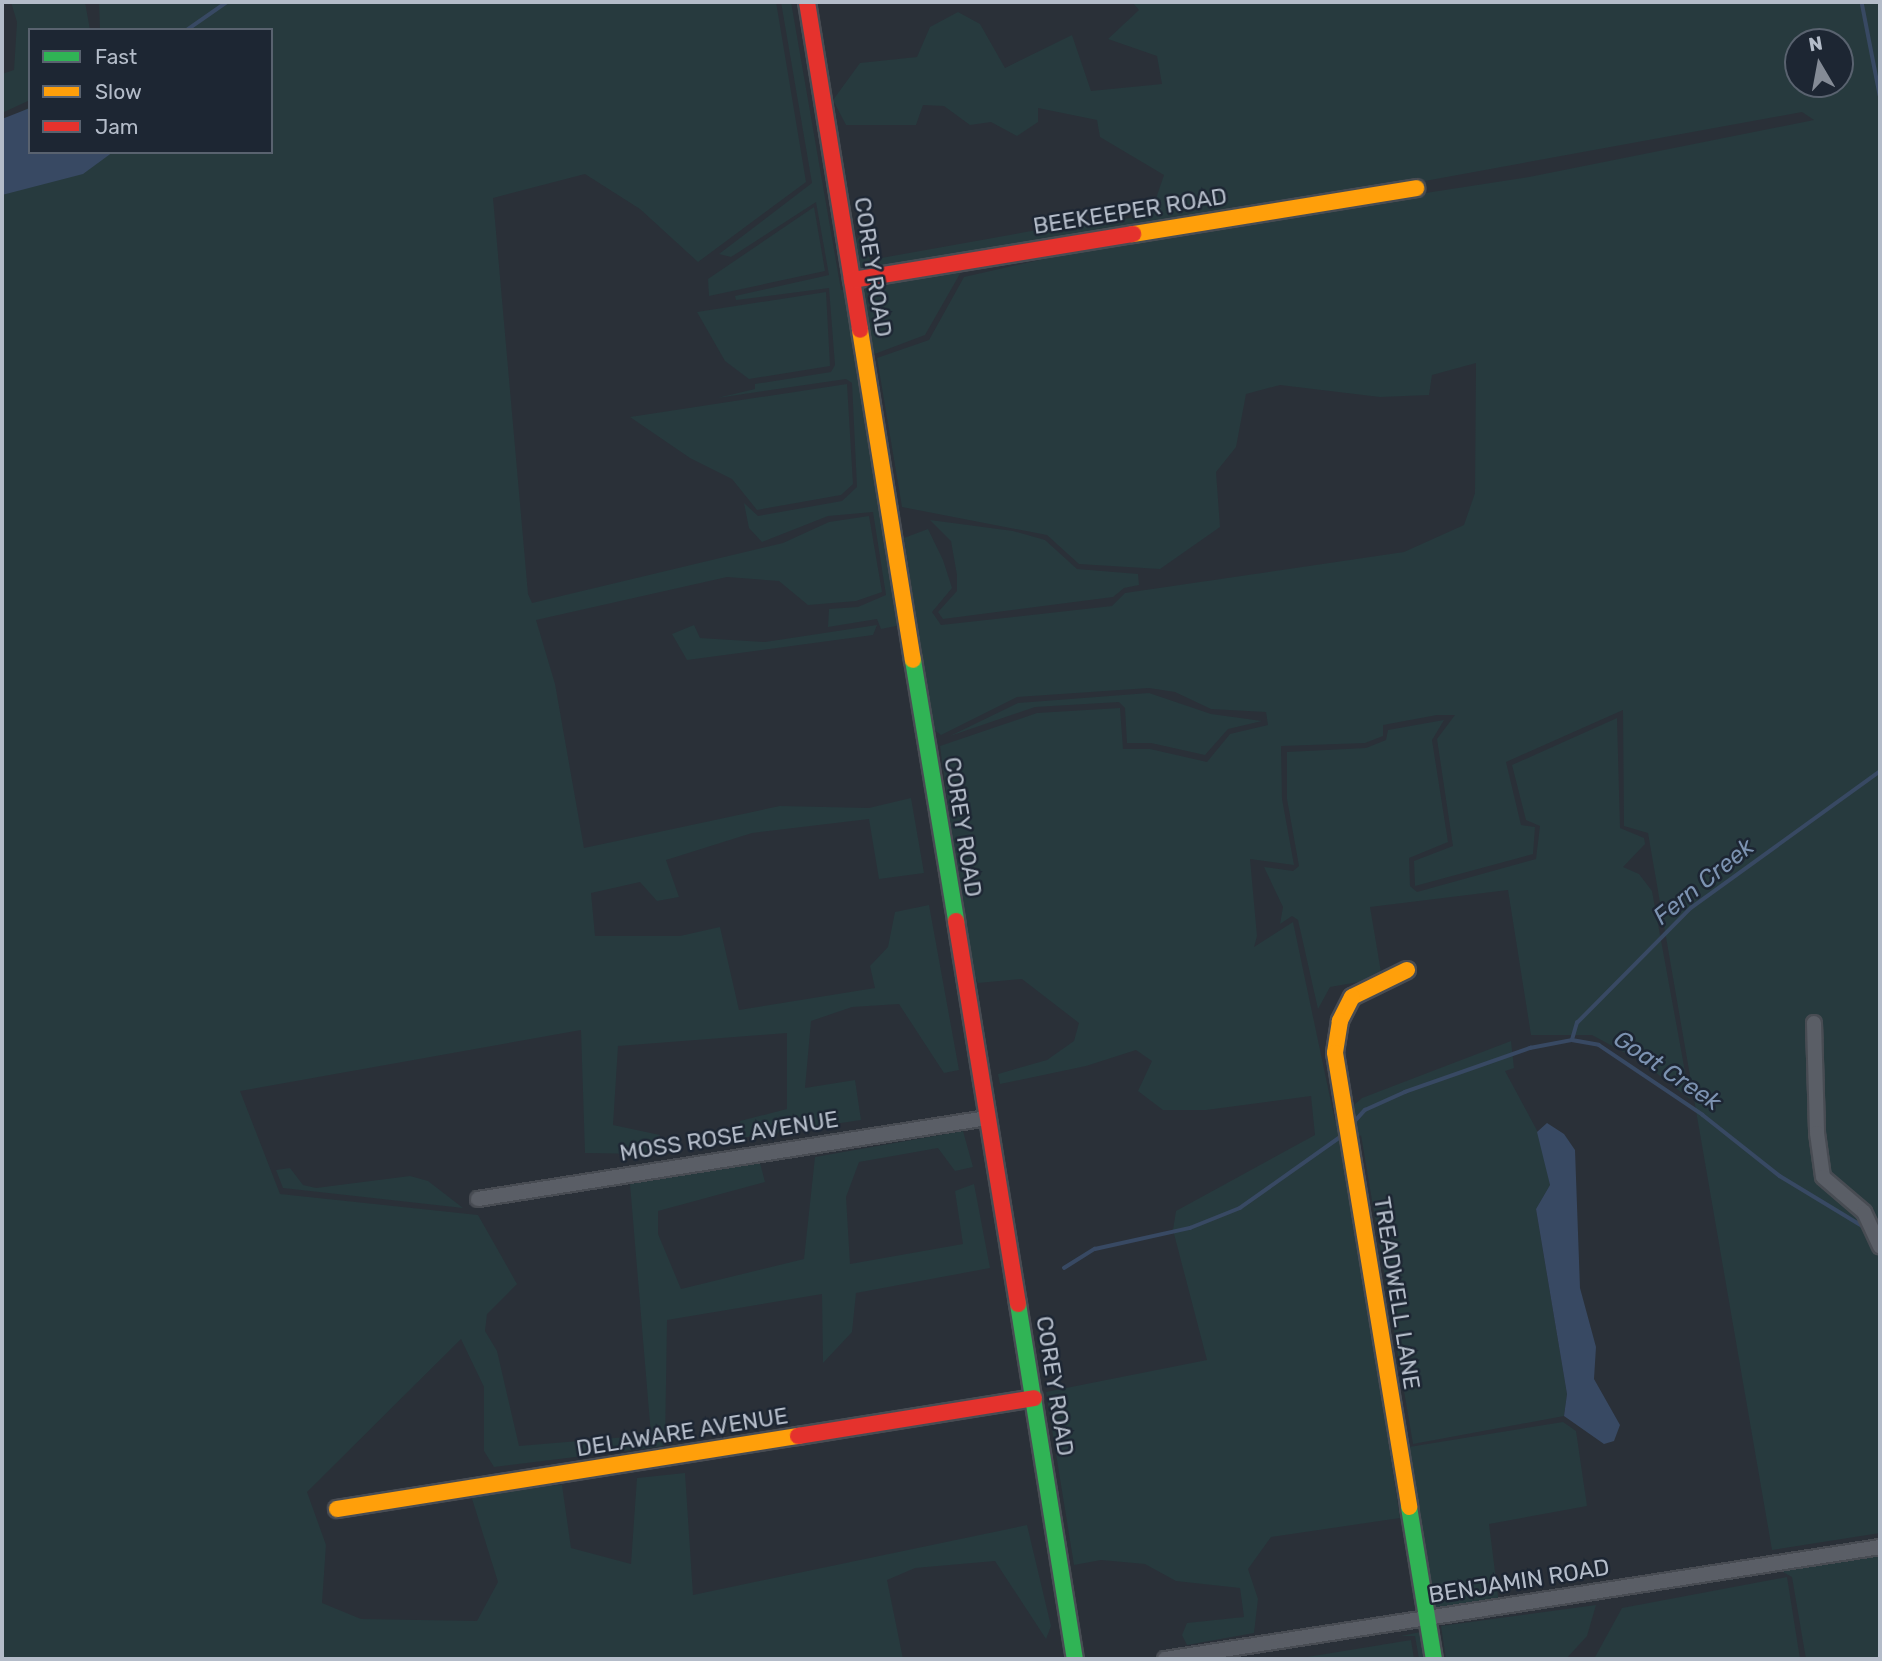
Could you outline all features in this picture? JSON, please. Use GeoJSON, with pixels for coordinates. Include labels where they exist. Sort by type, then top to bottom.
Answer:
{"type":"FeatureCollection","features":[{"type":"Feature","properties":{"kind":"street","name":"COREY ROAD"},"geometry":{"type":"LineString","coordinates":[[807,2],[1075,1659]]}},
{"type":"Feature","properties":{"kind":"street","name":"BEEKEEPER ROAD"},"geometry":{"type":"LineString","coordinates":[[852,280],[1416,188]]}},
{"type":"Feature","properties":{"kind":"street","name":"TREADWELL LANE"},"geometry":{"type":"LineString","coordinates":[[1407,970],[1352,997],[1340,1021],[1335,1054],[1434,1659]]}},
{"type":"Feature","properties":{"kind":"street"},"geometry":{"type":"LineString","coordinates":[[1814,1023],[1817,1133],[1823,1177],[1864,1212],[1880,1247]]}},
{"type":"Feature","properties":{"kind":"street","name":"MOSS ROSE AVENUE"},"geometry":{"type":"LineString","coordinates":[[478,1199],[987,1118]]}},
{"type":"Feature","properties":{"kind":"street","name":"DELAWARE AVENUE"},"geometry":{"type":"LineString","coordinates":[[337,1509],[1034,1398]]}},
{"type":"Feature","properties":{"kind":"street","name":"BENJAMIN ROAD"},"geometry":{"type":"LineString","coordinates":[[1165,1659],[1880,1546]]}},
{"type":"Feature","properties":{"kind":"green space"},"geometry":{"type":"Polygon","coordinates":[[[11,2],[85,2],[90,28],[28,28],[28,101],[2,113],[2,74],[14,70],[17,22],[11,2]]]}},
{"type":"Feature","properties":{"kind":"green space"},"geometry":{"type":"Polygon","coordinates":[[[99,2],[776,2],[806,182],[698,262],[640,209],[585,174],[493,198],[528,594],[532,603],[783,543],[829,522],[869,516],[882,592],[856,601],[808,605],[779,581],[727,577],[536,620],[555,684],[584,848],[780,806],[869,808],[911,798],[924,873],[879,879],[869,819],[752,833],[666,860],[679,897],[657,901],[640,882],[591,893],[595,936],[680,936],[720,927],[739,1010],[875,988],[870,966],[888,947],[895,912],[929,905],[959,1070],[944,1073],[899,1004],[852,1007],[811,1021],[805,1088],[855,1080],[861,1120],[741,1138],[740,1121],[787,1109],[787,1033],[618,1046],[613,1125],[660,1135],[652,1154],[585,1153],[581,1030],[240,1091],[280,1194],[478,1215],[517,1284],[487,1314],[485,1331],[497,1351],[519,1446],[651,1435],[630,1184],[760,1163],[765,1182],[658,1211],[658,1234],[681,1289],[804,1259],[815,1157],[963,1131],[973,1167],[955,1171],[938,1148],[859,1162],[846,1197],[850,1264],[963,1244],[955,1191],[974,1184],[990,1268],[856,1293],[852,1332],[823,1363],[822,1294],[667,1320],[665,1446],[494,1467],[484,1451],[484,1387],[461,1339],[307,1492],[326,1545],[322,1603],[361,1619],[477,1621],[498,1582],[469,1489],[562,1485],[571,1548],[631,1564],[637,1478],[685,1473],[693,1595],[1027,1525],[1051,1626],[1046,1639],[995,1561],[915,1568],[887,1580],[903,1659],[2,1659],[2,121],[28,108],[28,154],[273,154],[273,28],[100,28],[99,2]]]}},
{"type":"Feature","properties":{"kind":"green space"},"geometry":{"type":"Polygon","coordinates":[[[781,2],[791,2],[841,290],[847,290],[901,625],[881,629],[877,619],[828,627],[829,609],[858,607],[886,595],[873,512],[828,516],[762,542],[749,528],[744,503],[758,516],[842,501],[857,487],[852,383],[846,379],[717,398],[755,389],[755,384],[831,372],[835,365],[829,288],[736,300],[735,296],[829,275],[816,202],[731,257],[719,254],[812,183],[781,2]]]}},
{"type":"Feature","properties":{"kind":"green space"},"geometry":{"type":"Polygon","coordinates":[[[1132,2],[1880,2],[1880,1533],[1772,1550],[1648,833],[1624,826],[1623,710],[1506,762],[1521,825],[1535,827],[1533,854],[1415,886],[1414,861],[1453,846],[1437,739],[1455,715],[1437,715],[1383,725],[1383,736],[1365,743],[1281,746],[1282,799],[1294,865],[1250,859],[1257,936],[1254,947],[1293,922],[1335,1121],[1362,1098],[1511,1041],[1514,1068],[1505,1071],[1541,1138],[1550,1185],[1536,1209],[1567,1394],[1564,1416],[1413,1444],[1361,1135],[1344,1152],[1400,1518],[1271,1537],[1248,1569],[1258,1599],[1254,1633],[1187,1645],[1182,1635],[1187,1623],[1244,1617],[1240,1588],[1176,1581],[1145,1564],[1101,1560],[1074,1565],[1046,1392],[1207,1360],[1173,1230],[1176,1211],[1315,1135],[1311,1096],[1206,1110],[1163,1110],[1138,1091],[1152,1061],[1136,1050],[1086,1066],[1000,1084],[998,1074],[1047,1060],[1074,1041],[1079,1023],[1022,979],[978,983],[969,962],[940,746],[1037,713],[1120,708],[1123,749],[1150,749],[1207,762],[1230,734],[1268,725],[1266,712],[1211,709],[1175,692],[1149,688],[1017,697],[941,735],[933,729],[904,538],[928,529],[943,560],[952,588],[932,612],[941,625],[1112,606],[1125,593],[1404,552],[1464,525],[1475,493],[1476,363],[1432,375],[1429,395],[1380,397],[1280,385],[1246,394],[1236,447],[1216,472],[1220,527],[1160,569],[1079,564],[1047,535],[902,507],[877,358],[929,340],[964,277],[1146,236],[1529,177],[1814,120],[1802,112],[1288,206],[861,274],[855,240],[864,234],[870,260],[1059,226],[1150,216],[1164,175],[1100,137],[1097,120],[1038,108],[1038,122],[1017,136],[991,122],[970,125],[944,106],[923,105],[916,125],[846,125],[833,100],[860,63],[917,57],[930,27],[958,12],[980,24],[1005,68],[1072,35],[1091,91],[1162,84],[1157,56],[1108,39],[1139,10],[1132,2]]]}},
{"type":"Feature","properties":{"kind":"green space"},"geometry":{"type":"Polygon","coordinates":[[[814,207],[825,271],[709,296],[708,279],[814,207]]]}},
{"type":"Feature","properties":{"kind":"green space"},"geometry":{"type":"Polygon","coordinates":[[[961,272],[925,335],[872,355],[859,287],[961,272]]]}},
{"type":"Feature","properties":{"kind":"green space"},"geometry":{"type":"Polygon","coordinates":[[[826,292],[830,366],[749,379],[725,361],[697,312],[826,292]]]}},
{"type":"Feature","properties":{"kind":"green space"},"geometry":{"type":"Polygon","coordinates":[[[847,384],[853,484],[841,495],[757,510],[732,479],[690,458],[630,417],[847,384]]]}},
{"type":"Feature","properties":{"kind":"green space"},"geometry":{"type":"Polygon","coordinates":[[[930,520],[1013,531],[1045,540],[1077,569],[1138,574],[1139,585],[1124,588],[1113,597],[943,619],[938,612],[957,591],[957,575],[951,541],[930,520]]]}},
{"type":"Feature","properties":{"kind":"green space"},"geometry":{"type":"Polygon","coordinates":[[[694,625],[700,638],[765,642],[877,625],[873,635],[687,660],[672,634],[694,625]]]}},
{"type":"Feature","properties":{"kind":"green space"},"geometry":{"type":"Polygon","coordinates":[[[1149,693],[1211,714],[1262,721],[1228,729],[1205,755],[1151,743],[1127,743],[1125,708],[1119,702],[1035,707],[950,736],[1018,703],[1149,693]]]}},
{"type":"Feature","properties":{"kind":"green space"},"geometry":{"type":"Polygon","coordinates":[[[1617,718],[1620,828],[1644,838],[1645,844],[1623,867],[1639,874],[1652,891],[1690,1099],[1642,1062],[1592,1035],[1531,1035],[1508,890],[1370,907],[1382,978],[1330,987],[1318,1009],[1298,920],[1292,916],[1280,924],[1283,907],[1264,867],[1293,871],[1299,866],[1287,799],[1287,752],[1366,748],[1386,740],[1388,730],[1444,720],[1432,740],[1448,842],[1409,858],[1410,886],[1417,892],[1536,859],[1540,826],[1526,820],[1512,765],[1617,718]]]}},
{"type":"Feature","properties":{"kind":"green space"},"geometry":{"type":"Polygon","coordinates":[[[290,1168],[303,1185],[316,1188],[410,1176],[428,1181],[463,1208],[283,1188],[276,1170],[290,1168]]]}},
{"type":"Feature","properties":{"kind":"green space"},"geometry":{"type":"Polygon","coordinates":[[[1563,1422],[1576,1431],[1587,1506],[1489,1524],[1500,1612],[1437,1622],[1441,1659],[1419,1659],[1415,1636],[1401,1636],[1430,1630],[1409,1447],[1563,1422]]]}},
{"type":"Feature","properties":{"kind":"green space"},"geometry":{"type":"Polygon","coordinates":[[[1880,1539],[1880,1659],[1806,1659],[1792,1577],[1783,1572],[1779,1555],[1880,1539]]]}},
{"type":"Feature","properties":{"kind":"green space"},"geometry":{"type":"Polygon","coordinates":[[[1787,1577],[1800,1659],[1594,1659],[1622,1608],[1787,1577]]]}},
{"type":"Feature","properties":{"kind":"green space"},"geometry":{"type":"Polygon","coordinates":[[[1596,1605],[1587,1636],[1566,1659],[1446,1659],[1441,1626],[1596,1605]]]}},
{"type":"Feature","properties":{"kind":"green space"},"geometry":{"type":"Polygon","coordinates":[[[1411,1640],[1414,1659],[1295,1659],[1411,1640]]]}},
{"type":"Feature","properties":{"kind":"water"},"geometry":{"type":"Polygon","coordinates":[[[28,109],[28,154],[110,154],[83,174],[2,195],[2,119],[28,109]]]}},
{"type":"Feature","properties":{"kind":"water"},"geometry":{"type":"Polygon","coordinates":[[[1547,1123],[1564,1134],[1575,1150],[1580,1288],[1596,1347],[1594,1379],[1620,1425],[1614,1441],[1604,1444],[1564,1416],[1567,1394],[1536,1209],[1550,1185],[1537,1132],[1547,1123]]]}},
{"type":"Feature","properties":{"kind":"waterway"},"geometry":{"type":"LineString","coordinates":[[190,28],[227,2]]}},
{"type":"Feature","properties":{"kind":"waterway","name":"Fern Creek"},"geometry":{"type":"LineString","coordinates":[[1862,2],[1880,95]]}},
{"type":"Feature","properties":{"kind":"waterway","name":"Fern Creek"},"geometry":{"type":"LineString","coordinates":[[1572,1040],[1577,1023],[1691,908],[1880,771]]}},
{"type":"Feature","properties":{"kind":"waterway","name":"Goat Creek"},"geometry":{"type":"LineString","coordinates":[[1355,1121],[1365,1110],[1405,1092],[1530,1048],[1572,1040],[1599,1045],[1703,1115],[1780,1176],[1861,1225]]}},
{"type":"Feature","properties":{"kind":"waterway","name":"Goat Creek"},"geometry":{"type":"LineString","coordinates":[[1064,1268],[1095,1249],[1190,1228],[1240,1208],[1339,1138]]}},
{"type":"Feature","properties":{"kind":"traffic: fast"},"geometry":{"type":"LineString","coordinates":[[913,660],[956,921]]}},
{"type":"Feature","properties":{"kind":"traffic: fast"},"geometry":{"type":"LineString","coordinates":[[1018,1304],[1075,1659]]}},
{"type":"Feature","properties":{"kind":"traffic: fast"},"geometry":{"type":"LineString","coordinates":[[1409,1507],[1434,1659]]}},
{"type":"Feature","properties":{"kind":"traffic: slow"},"geometry":{"type":"LineString","coordinates":[[1133,234],[1416,188]]}},
{"type":"Feature","properties":{"kind":"traffic: slow"},"geometry":{"type":"LineString","coordinates":[[860,330],[913,660]]}},
{"type":"Feature","properties":{"kind":"traffic: slow"},"geometry":{"type":"LineString","coordinates":[[1407,970],[1352,997],[1340,1021],[1335,1053],[1409,1507]]}},
{"type":"Feature","properties":{"kind":"traffic: slow"},"geometry":{"type":"LineString","coordinates":[[337,1509],[798,1436]]}},
{"type":"Feature","properties":{"kind":"traffic: jam"},"geometry":{"type":"LineString","coordinates":[[807,2],[860,330]]}},
{"type":"Feature","properties":{"kind":"traffic: jam"},"geometry":{"type":"LineString","coordinates":[[852,280],[1133,234]]}},
{"type":"Feature","properties":{"kind":"traffic: jam"},"geometry":{"type":"LineString","coordinates":[[956,921],[1018,1304]]}},
{"type":"Feature","properties":{"kind":"traffic: jam"},"geometry":{"type":"LineString","coordinates":[[798,1436],[1034,1398]]}}]}
